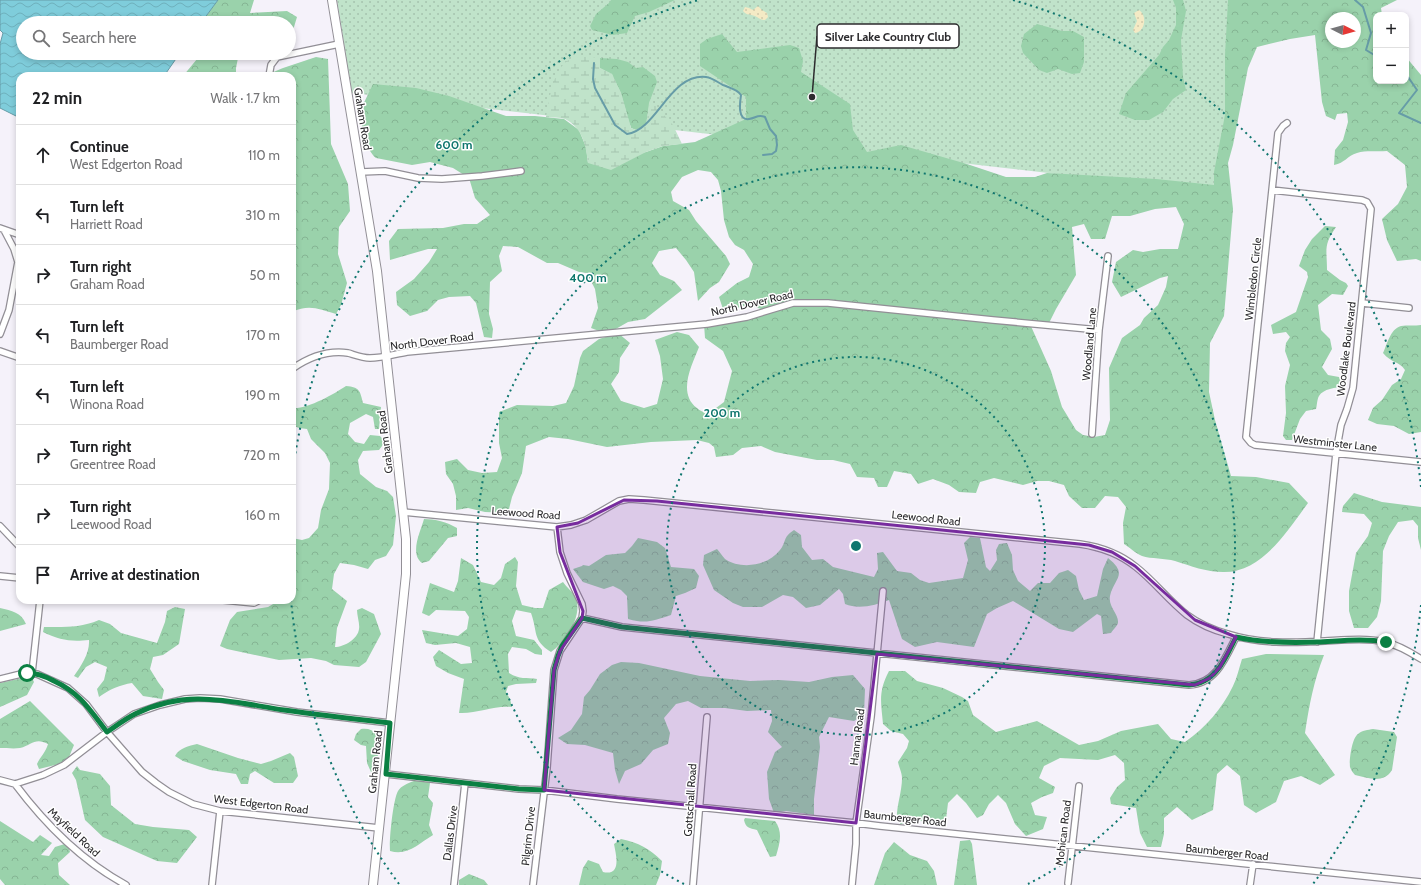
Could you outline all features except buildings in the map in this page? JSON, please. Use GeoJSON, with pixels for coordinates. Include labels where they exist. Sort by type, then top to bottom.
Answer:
{"type":"FeatureCollection","features":[{"type":"Feature","properties":{"kind":"main road","name":"Graham Road"},"geometry":{"type":"LineString","coordinates":[[332,0],[377,271],[406,539],[406,574],[386,774],[373,885]]}},
{"type":"Feature","properties":{"kind":"street"},"geometry":{"type":"LineString","coordinates":[[296,53],[339,44]]}},
{"type":"Feature","properties":{"kind":"street"},"geometry":{"type":"LineString","coordinates":[[270,72],[271,65],[275,60]]}},
{"type":"Feature","properties":{"kind":"street","name":"Wimbledon Circle"},"geometry":{"type":"LineString","coordinates":[[1248,440],[1246,434],[1278,133],[1287,123]]}},
{"type":"Feature","properties":{"kind":"street"},"geometry":{"type":"LineString","coordinates":[[361,172],[385,171],[418,178],[442,179],[521,171]]}},
{"type":"Feature","properties":{"kind":"street","name":"Woodlake Boulevard"},"geometry":{"type":"LineString","coordinates":[[1272,190],[1362,200],[1369,205],[1371,209],[1353,388],[1341,425],[1336,453],[1317,642]]}},
{"type":"Feature","properties":{"kind":"street"},"geometry":{"type":"LineString","coordinates":[[2,229],[16,234]]}},
{"type":"Feature","properties":{"kind":"street"},"geometry":{"type":"LineString","coordinates":[[2,229],[16,254]]}},
{"type":"Feature","properties":{"kind":"street","name":"Woodland Lane"},"geometry":{"type":"LineString","coordinates":[[1092,434],[1099,330],[1108,256]]}},
{"type":"Feature","properties":{"kind":"street"},"geometry":{"type":"LineString","coordinates":[[0,334],[9,310],[16,276]]}},
{"type":"Feature","properties":{"kind":"street","name":"North Dover Road"},"geometry":{"type":"LineString","coordinates":[[296,366],[308,358],[327,353],[342,352],[370,358],[407,352],[707,324],[747,317],[788,304],[803,302],[828,303],[1099,330]]}},
{"type":"Feature","properties":{"kind":"street"},"geometry":{"type":"LineString","coordinates":[[1362,303],[1409,308]]}},
{"type":"Feature","properties":{"kind":"street"},"geometry":{"type":"LineString","coordinates":[[0,351],[16,357]]}},
{"type":"Feature","properties":{"kind":"street","name":"Westminster Lane"},"geometry":{"type":"LineString","coordinates":[[1248,440],[1255,445],[1421,462]]}},
{"type":"Feature","properties":{"kind":"street","name":"Leewood Road"},"geometry":{"type":"LineString","coordinates":[[404,512],[556,527],[578,523],[592,517],[619,501],[635,499],[1080,544],[1105,549],[1123,558],[1142,572],[1188,615],[1210,628],[1236,637],[1265,641],[1378,641],[1400,647],[1421,659]]}},
{"type":"Feature","properties":{"kind":"street"},"geometry":{"type":"LineString","coordinates":[[0,526],[16,543]]}},
{"type":"Feature","properties":{"kind":"street"},"geometry":{"type":"LineString","coordinates":[[556,527],[560,552],[567,573],[582,604],[582,618],[622,627],[1189,685],[1201,683],[1214,674],[1224,660],[1236,637]]}},
{"type":"Feature","properties":{"kind":"street"},"geometry":{"type":"LineString","coordinates":[[0,576],[16,578]]}},
{"type":"Feature","properties":{"kind":"street","name":"Hanna Road"},"geometry":{"type":"LineString","coordinates":[[852,885],[856,844],[856,822],[870,717],[883,591]]}},
{"type":"Feature","properties":{"kind":"street"},"geometry":{"type":"LineString","coordinates":[[32,673],[40,604]]}},
{"type":"Feature","properties":{"kind":"street","name":"Pilgrim Drive"},"geometry":{"type":"LineString","coordinates":[[533,885],[544,790],[554,670],[562,646],[582,618]]}},
{"type":"Feature","properties":{"kind":"street","name":"West Edgerton Road"},"geometry":{"type":"LineString","coordinates":[[0,679],[20,674],[32,673],[43,675],[72,691],[86,704],[107,732],[134,763],[156,783],[174,795],[193,804],[220,811],[379,828]]}},
{"type":"Feature","properties":{"kind":"street"},"geometry":{"type":"LineString","coordinates":[[0,780],[15,784],[43,775],[64,765],[107,732],[134,714],[170,702],[200,698],[220,699],[297,712],[390,723]]}},
{"type":"Feature","properties":{"kind":"street","name":"Gottschall Road"},"geometry":{"type":"LineString","coordinates":[[693,885],[707,717]]}},
{"type":"Feature","properties":{"kind":"street","name":"Baumberger Road"},"geometry":{"type":"LineString","coordinates":[[386,774],[544,790],[603,798],[831,821],[856,822],[880,826],[1421,882]]}},
{"type":"Feature","properties":{"kind":"street","name":"Dallas Drive"},"geometry":{"type":"LineString","coordinates":[[454,885],[465,783]]}},
{"type":"Feature","properties":{"kind":"street","name":"Mayfield Road"},"geometry":{"type":"LineString","coordinates":[[15,784],[28,801],[77,851],[101,870],[126,885]]}},
{"type":"Feature","properties":{"kind":"street","name":"Mohican Road"},"geometry":{"type":"LineString","coordinates":[[1068,883],[1071,845],[1073,840],[1079,786]]}},
{"type":"Feature","properties":{"kind":"street"},"geometry":{"type":"LineString","coordinates":[[212,885],[220,811]]}},
{"type":"Feature","properties":{"kind":"street"},"geometry":{"type":"LineString","coordinates":[[1250,885],[1253,864]]}},
{"type":"Feature","properties":{"kind":"highlighted area"},"geometry":{"type":"Polygon","coordinates":[[[624,500],[657,501],[1089,545],[1112,552],[1135,566],[1195,620],[1236,637],[1220,667],[1210,678],[1195,685],[877,654],[856,823],[544,790],[554,670],[560,651],[582,618],[583,611],[560,552],[557,527],[578,523],[624,500]]]}},
{"type":"Feature","properties":{"kind":"green space"},"geometry":{"type":"Polygon","coordinates":[[[218,0],[254,0],[250,13],[287,11],[295,16],[206,16],[218,0]]]}},
{"type":"Feature","properties":{"kind":"green space"},"geometry":{"type":"Polygon","coordinates":[[[337,0],[1246,0],[1222,193],[352,93],[337,0]]]}},
{"type":"Feature","properties":{"kind":"green space"},"geometry":{"type":"Polygon","coordinates":[[[611,0],[675,0],[649,12],[635,16],[627,33],[613,35],[592,30],[590,26],[596,14],[611,0]]]}},
{"type":"Feature","properties":{"kind":"green space"},"geometry":{"type":"Polygon","coordinates":[[[1173,0],[1183,0],[1186,11],[1181,40],[1183,77],[1186,90],[1173,99],[1163,112],[1149,120],[1135,120],[1119,114],[1126,93],[1159,55],[1169,40],[1176,25],[1176,8],[1173,0]]]}},
{"type":"Feature","properties":{"kind":"green space"},"geometry":{"type":"Polygon","coordinates":[[[1228,0],[1397,0],[1381,8],[1382,12],[1373,12],[1373,84],[1409,84],[1409,61],[1421,75],[1421,261],[1416,259],[1397,261],[1387,240],[1382,219],[1398,204],[1407,187],[1405,165],[1387,151],[1368,151],[1357,153],[1341,163],[1334,165],[1335,150],[1343,140],[1348,122],[1347,113],[1337,114],[1335,120],[1326,116],[1322,102],[1315,35],[1257,47],[1248,68],[1228,163],[1233,209],[1224,316],[1210,343],[1209,392],[1215,420],[1231,476],[1256,477],[1289,483],[1308,503],[1283,537],[1262,558],[1237,570],[1217,572],[1171,560],[1142,556],[1124,544],[1123,523],[1126,507],[1118,497],[1105,496],[1095,508],[1082,508],[1069,496],[1064,485],[1049,481],[1037,481],[1023,485],[994,478],[980,482],[976,493],[959,492],[949,485],[933,479],[918,484],[911,474],[894,471],[887,487],[878,487],[874,478],[857,477],[850,464],[833,460],[817,460],[775,452],[761,446],[742,448],[733,455],[716,457],[714,447],[709,443],[697,440],[651,442],[607,447],[568,439],[549,437],[526,446],[522,473],[512,497],[508,513],[485,512],[468,508],[456,510],[456,496],[453,484],[446,474],[445,462],[457,459],[468,470],[482,473],[497,472],[502,458],[499,443],[499,412],[517,405],[553,406],[566,403],[574,386],[583,351],[599,339],[618,333],[630,343],[620,358],[619,372],[611,384],[621,401],[644,408],[657,404],[663,379],[660,356],[655,340],[677,332],[689,335],[699,347],[690,370],[687,387],[688,395],[691,402],[697,408],[708,414],[724,402],[732,371],[723,351],[705,338],[704,324],[767,311],[749,305],[733,309],[723,309],[719,297],[737,283],[749,277],[753,264],[744,250],[735,245],[729,237],[724,220],[721,191],[718,180],[711,172],[698,170],[682,177],[671,192],[673,201],[689,210],[696,221],[726,256],[730,264],[719,282],[710,288],[698,301],[694,272],[686,260],[676,248],[659,251],[652,263],[660,275],[674,281],[682,290],[645,319],[628,322],[607,334],[591,328],[598,308],[595,289],[587,273],[579,272],[558,263],[547,263],[518,247],[503,246],[499,256],[502,271],[490,282],[489,314],[493,329],[492,338],[484,337],[476,303],[470,296],[449,297],[438,300],[427,311],[410,316],[397,305],[396,292],[414,279],[429,262],[437,249],[428,249],[390,260],[389,241],[398,229],[443,228],[464,224],[477,224],[490,215],[475,198],[469,178],[453,168],[430,162],[412,165],[376,158],[369,149],[359,113],[373,84],[416,88],[449,96],[506,116],[535,116],[564,119],[579,130],[586,147],[588,163],[646,152],[663,146],[695,142],[746,119],[746,97],[700,66],[700,44],[707,39],[722,34],[737,52],[790,45],[799,48],[803,61],[801,72],[850,104],[853,130],[867,152],[901,145],[1006,177],[1035,177],[1047,173],[1156,179],[1214,185],[1214,172],[1225,115],[1225,55],[1228,0]],[[1176,207],[1155,209],[1130,216],[1112,216],[1105,239],[1091,239],[1084,224],[1072,227],[1076,275],[1049,323],[1030,324],[1051,371],[1062,407],[1076,430],[1083,435],[1094,437],[1105,435],[1110,420],[1109,368],[1122,338],[1140,325],[1144,318],[1158,305],[1166,287],[1168,276],[1160,278],[1121,297],[1112,282],[1116,262],[1133,250],[1143,252],[1160,249],[1178,249],[1184,224],[1176,207]]]}},
{"type":"Feature","properties":{"kind":"green space"},"geometry":{"type":"Polygon","coordinates":[[[1037,24],[1062,31],[1073,31],[1084,37],[1084,62],[1080,73],[1072,74],[1058,69],[1047,73],[1039,70],[1023,53],[1021,46],[1024,34],[1037,24]]]}},
{"type":"Feature","properties":{"kind":"green space"},"geometry":{"type":"Polygon","coordinates":[[[583,56],[600,58],[600,68],[612,74],[621,93],[631,128],[636,130],[646,125],[650,100],[673,125],[682,144],[663,146],[646,152],[611,170],[588,163],[585,144],[576,127],[565,119],[546,117],[553,85],[559,70],[570,59],[583,56]]]}},
{"type":"Feature","properties":{"kind":"green space"},"geometry":{"type":"Polygon","coordinates":[[[316,57],[328,59],[331,144],[348,184],[350,211],[339,227],[338,254],[347,283],[341,305],[336,314],[314,308],[304,308],[296,311],[296,72],[274,72],[316,57]]]}},
{"type":"Feature","properties":{"kind":"green space"},"geometry":{"type":"Polygon","coordinates":[[[600,58],[617,59],[628,62],[636,68],[643,67],[655,76],[657,82],[649,103],[646,125],[636,130],[631,128],[621,93],[612,74],[600,68],[600,58]]]}},
{"type":"Feature","properties":{"kind":"green space"},"geometry":{"type":"Polygon","coordinates":[[[196,60],[238,60],[236,72],[186,72],[196,60]]]}},
{"type":"Feature","properties":{"kind":"green space"},"geometry":{"type":"Polygon","coordinates":[[[1325,226],[1336,227],[1327,243],[1327,270],[1348,286],[1343,295],[1332,294],[1318,305],[1321,330],[1330,339],[1332,349],[1322,367],[1328,375],[1339,377],[1344,382],[1344,387],[1337,387],[1323,392],[1319,396],[1316,409],[1306,411],[1300,419],[1292,440],[1286,440],[1283,436],[1286,413],[1285,386],[1290,365],[1285,351],[1286,343],[1290,337],[1286,332],[1273,334],[1271,325],[1296,312],[1308,277],[1307,272],[1299,266],[1305,250],[1312,239],[1325,226]]]}},
{"type":"Feature","properties":{"kind":"green space"},"geometry":{"type":"Polygon","coordinates":[[[1421,325],[1421,432],[1409,434],[1394,426],[1377,424],[1368,420],[1373,408],[1382,400],[1392,385],[1401,379],[1405,370],[1383,353],[1394,330],[1401,326],[1421,325]]]}},
{"type":"Feature","properties":{"kind":"green space"},"geometry":{"type":"Polygon","coordinates":[[[346,386],[354,387],[359,390],[363,403],[381,407],[379,429],[375,429],[373,417],[366,414],[350,423],[348,434],[355,442],[364,444],[370,435],[380,436],[385,442],[379,450],[363,451],[358,460],[360,474],[376,487],[387,491],[393,497],[396,516],[393,545],[386,556],[375,560],[368,569],[340,563],[334,574],[332,589],[347,601],[337,628],[335,647],[346,644],[356,636],[359,627],[357,610],[362,608],[374,614],[381,634],[366,662],[359,667],[334,665],[326,661],[311,658],[279,660],[227,649],[220,646],[230,620],[237,612],[268,607],[273,604],[296,604],[296,539],[302,540],[309,538],[318,528],[321,510],[329,489],[330,463],[325,453],[311,439],[307,429],[296,427],[296,408],[305,407],[346,386]]]}},
{"type":"Feature","properties":{"kind":"green space"},"geometry":{"type":"Polygon","coordinates":[[[1354,493],[1382,502],[1421,507],[1421,550],[1418,538],[1418,526],[1413,520],[1398,522],[1389,536],[1383,551],[1381,601],[1377,617],[1368,628],[1354,628],[1349,611],[1349,591],[1356,553],[1368,536],[1372,523],[1364,514],[1342,512],[1343,506],[1354,493]]]}},
{"type":"Feature","properties":{"kind":"green space"},"geometry":{"type":"Polygon","coordinates":[[[424,519],[441,521],[457,528],[457,536],[448,538],[429,561],[422,563],[416,554],[416,548],[424,519]]]}},
{"type":"Feature","properties":{"kind":"green space"},"geometry":{"type":"Polygon","coordinates":[[[794,530],[801,535],[802,547],[812,560],[823,559],[833,567],[874,577],[878,569],[877,553],[883,552],[897,571],[911,573],[920,580],[929,583],[963,578],[968,560],[964,543],[970,537],[980,538],[986,567],[990,571],[997,560],[996,550],[999,544],[1007,543],[1012,555],[1013,570],[1018,581],[1030,591],[1038,583],[1050,583],[1059,573],[1068,570],[1076,576],[1079,590],[1084,600],[1097,596],[1103,569],[1108,558],[1118,569],[1119,573],[1110,596],[1111,604],[1118,623],[1111,633],[1103,634],[1101,616],[1097,614],[1073,632],[1059,629],[1013,601],[987,614],[974,647],[937,642],[915,647],[902,639],[889,600],[879,604],[862,607],[850,606],[845,604],[843,594],[839,589],[820,605],[806,608],[793,597],[783,595],[762,607],[743,607],[733,603],[714,590],[703,565],[704,555],[717,549],[725,559],[731,562],[746,565],[762,563],[769,560],[780,550],[786,537],[794,530]]]}},
{"type":"Feature","properties":{"kind":"green space"},"geometry":{"type":"Polygon","coordinates":[[[638,538],[657,542],[665,548],[671,567],[694,569],[699,576],[696,588],[676,596],[671,615],[650,621],[628,619],[627,596],[621,590],[613,586],[604,589],[583,582],[573,569],[583,565],[589,566],[606,555],[625,553],[638,538]]]}},
{"type":"Feature","properties":{"kind":"green space"},"geometry":{"type":"Polygon","coordinates":[[[515,557],[518,562],[516,586],[522,605],[543,608],[549,590],[563,582],[575,596],[577,611],[575,619],[568,635],[557,648],[551,652],[541,644],[538,639],[531,613],[516,610],[512,621],[516,636],[534,640],[542,650],[542,655],[535,654],[526,649],[512,647],[508,654],[509,673],[520,677],[537,679],[536,683],[508,686],[506,692],[512,707],[499,707],[459,713],[464,679],[448,673],[436,666],[433,657],[439,650],[461,664],[472,663],[470,647],[456,643],[435,645],[426,643],[422,630],[458,636],[467,629],[469,617],[465,611],[436,610],[429,616],[422,613],[430,583],[454,592],[458,581],[461,558],[473,565],[481,582],[494,585],[501,578],[505,564],[515,557]]]}},
{"type":"Feature","properties":{"kind":"green space"},"geometry":{"type":"Polygon","coordinates":[[[175,607],[185,609],[179,644],[163,655],[153,657],[150,669],[164,690],[162,699],[143,696],[132,683],[115,688],[99,697],[97,689],[104,680],[107,667],[95,662],[86,667],[78,678],[74,676],[87,654],[89,640],[65,640],[43,632],[44,627],[79,626],[99,620],[110,624],[121,633],[157,643],[165,622],[167,611],[175,607]]]}},
{"type":"Feature","properties":{"kind":"green space"},"geometry":{"type":"Polygon","coordinates":[[[0,608],[19,614],[26,624],[0,631],[0,608]]]}},
{"type":"Feature","properties":{"kind":"green space"},"geometry":{"type":"Polygon","coordinates":[[[1266,654],[1324,655],[1312,693],[1305,733],[1335,775],[1320,785],[1301,776],[1284,781],[1276,802],[1256,813],[1244,805],[1240,776],[1227,765],[1217,774],[1213,810],[1192,820],[1177,807],[1164,818],[1164,834],[1161,847],[1147,847],[1140,833],[1136,808],[1111,804],[1110,798],[1117,787],[1125,780],[1124,763],[1115,755],[1098,760],[1060,758],[1044,766],[1039,778],[1055,787],[1053,793],[1031,803],[1035,815],[1047,817],[1043,829],[1026,836],[1015,824],[1006,803],[998,795],[989,804],[983,815],[977,818],[957,794],[948,803],[946,819],[936,823],[913,820],[901,824],[897,821],[897,810],[902,778],[898,762],[907,748],[909,741],[903,734],[891,731],[883,724],[881,697],[883,685],[889,671],[905,671],[917,681],[943,688],[962,697],[968,701],[973,715],[996,732],[1037,721],[1079,745],[1098,741],[1121,731],[1158,724],[1171,739],[1185,742],[1207,724],[1219,710],[1234,683],[1242,659],[1266,654]]]}},
{"type":"Feature","properties":{"kind":"green space"},"geometry":{"type":"Polygon","coordinates":[[[621,662],[639,663],[700,676],[750,681],[779,680],[809,682],[832,677],[853,675],[865,689],[864,714],[854,721],[829,717],[819,737],[820,747],[814,799],[814,815],[786,811],[774,813],[769,799],[767,772],[775,752],[782,747],[768,732],[772,721],[771,710],[747,711],[725,708],[701,708],[688,701],[676,704],[664,718],[670,733],[668,744],[653,750],[641,764],[625,771],[619,784],[615,770],[613,753],[585,745],[567,744],[558,738],[571,730],[582,714],[584,697],[600,674],[612,665],[621,662]]]}},
{"type":"Feature","properties":{"kind":"green space"},"geometry":{"type":"Polygon","coordinates":[[[23,678],[32,678],[34,682],[27,695],[0,707],[0,683],[23,678]]]}},
{"type":"Feature","properties":{"kind":"green space"},"geometry":{"type":"Polygon","coordinates":[[[30,701],[74,745],[69,757],[59,764],[39,769],[37,764],[48,744],[44,742],[37,741],[20,748],[0,748],[0,719],[30,701]]]}},
{"type":"Feature","properties":{"kind":"green space"},"geometry":{"type":"Polygon","coordinates":[[[361,729],[369,729],[374,732],[377,737],[378,757],[375,770],[371,772],[367,763],[366,746],[361,745],[354,740],[356,734],[361,729]]]}},
{"type":"Feature","properties":{"kind":"green space"},"geometry":{"type":"Polygon","coordinates":[[[1373,729],[1394,732],[1397,737],[1392,770],[1385,777],[1380,779],[1355,775],[1350,767],[1351,749],[1356,736],[1365,730],[1373,729]]]}},
{"type":"Feature","properties":{"kind":"green space"},"geometry":{"type":"Polygon","coordinates":[[[197,744],[261,764],[290,753],[294,757],[298,776],[293,783],[274,783],[255,771],[250,774],[248,784],[241,784],[236,774],[210,770],[183,761],[175,756],[182,749],[197,744]]]}},
{"type":"Feature","properties":{"kind":"green space"},"geometry":{"type":"Polygon","coordinates":[[[77,766],[80,770],[100,774],[110,786],[111,805],[135,824],[189,830],[197,837],[177,863],[157,861],[103,837],[85,820],[76,780],[72,773],[77,766]]]}},
{"type":"Feature","properties":{"kind":"green space"},"geometry":{"type":"Polygon","coordinates":[[[414,781],[425,781],[430,783],[428,797],[433,803],[429,825],[433,835],[408,851],[390,851],[390,838],[396,796],[401,788],[414,781]]]}},
{"type":"Feature","properties":{"kind":"green space"},"geometry":{"type":"Polygon","coordinates":[[[745,818],[775,821],[778,825],[780,833],[780,842],[776,856],[770,857],[757,830],[747,826],[744,820],[745,818]]]}},
{"type":"Feature","properties":{"kind":"green space"},"geometry":{"type":"Polygon","coordinates":[[[0,821],[33,842],[40,835],[52,843],[41,855],[49,856],[55,847],[68,843],[70,852],[58,863],[59,875],[70,885],[5,885],[0,879],[0,821]]]}},
{"type":"Feature","properties":{"kind":"green space"},"geometry":{"type":"Polygon","coordinates":[[[621,839],[633,842],[643,847],[662,861],[660,875],[656,885],[579,885],[583,868],[588,860],[599,864],[603,872],[613,871],[616,864],[614,844],[621,839]]]}},
{"type":"Feature","properties":{"kind":"green space"},"geometry":{"type":"Polygon","coordinates":[[[970,840],[972,844],[977,885],[954,885],[960,841],[970,840]]]}},
{"type":"Feature","properties":{"kind":"green space"},"geometry":{"type":"Polygon","coordinates":[[[894,842],[910,855],[927,861],[934,871],[937,885],[874,885],[885,853],[894,842]]]}},
{"type":"Feature","properties":{"kind":"green space"},"geometry":{"type":"Polygon","coordinates":[[[469,874],[484,880],[488,885],[459,885],[459,880],[469,874]]]}},
{"type":"Feature","properties":{"kind":"sand"},"geometry":{"type":"Polygon","coordinates":[[[758,6],[767,13],[768,17],[765,20],[744,13],[743,11],[745,7],[753,10],[758,6]]]}},
{"type":"Feature","properties":{"kind":"sand"},"geometry":{"type":"Polygon","coordinates":[[[1139,10],[1142,12],[1144,23],[1139,32],[1135,33],[1133,30],[1137,21],[1134,13],[1139,10]]]}},
{"type":"Feature","properties":{"kind":"water"},"geometry":{"type":"Polygon","coordinates":[[[0,0],[218,0],[206,16],[16,16],[16,60],[175,60],[167,72],[16,72],[16,116],[0,108],[0,44],[3,33],[0,30],[0,0]]]}},
{"type":"Feature","properties":{"kind":"waterway"},"geometry":{"type":"LineString","coordinates":[[1355,0],[1363,7],[1371,33],[1366,50],[1373,54]]}},
{"type":"Feature","properties":{"kind":"waterway"},"geometry":{"type":"LineString","coordinates":[[594,63],[593,79],[595,88],[615,125],[627,134],[638,130],[647,123],[673,92],[683,84],[694,78],[706,77],[735,90],[741,95],[740,110],[745,119],[759,116],[765,117],[770,129],[776,136],[777,145],[776,151],[772,154],[763,155]]}},
{"type":"Feature","properties":{"kind":"waterway"},"geometry":{"type":"LineString","coordinates":[[1409,78],[1417,90],[1399,113],[1421,123]]}},
{"type":"Feature","properties":{"kind":"place","name":"Silver Lake Country Club"},"geometry":{"type":"Point","coordinates":[812,97]}},
{"type":"Feature","properties":{"kind":"route"},"geometry":{"type":"LineString","coordinates":[[27,673],[43,675],[72,691],[86,704],[107,732],[134,714],[170,702],[200,698],[220,699],[297,712],[390,723],[386,774],[519,789],[544,790],[554,670],[562,646],[582,618],[607,625],[622,627],[1189,685],[1196,685],[1204,682],[1214,674],[1220,667],[1236,637],[1250,640],[1282,642],[1352,640],[1386,642]]}}]}
